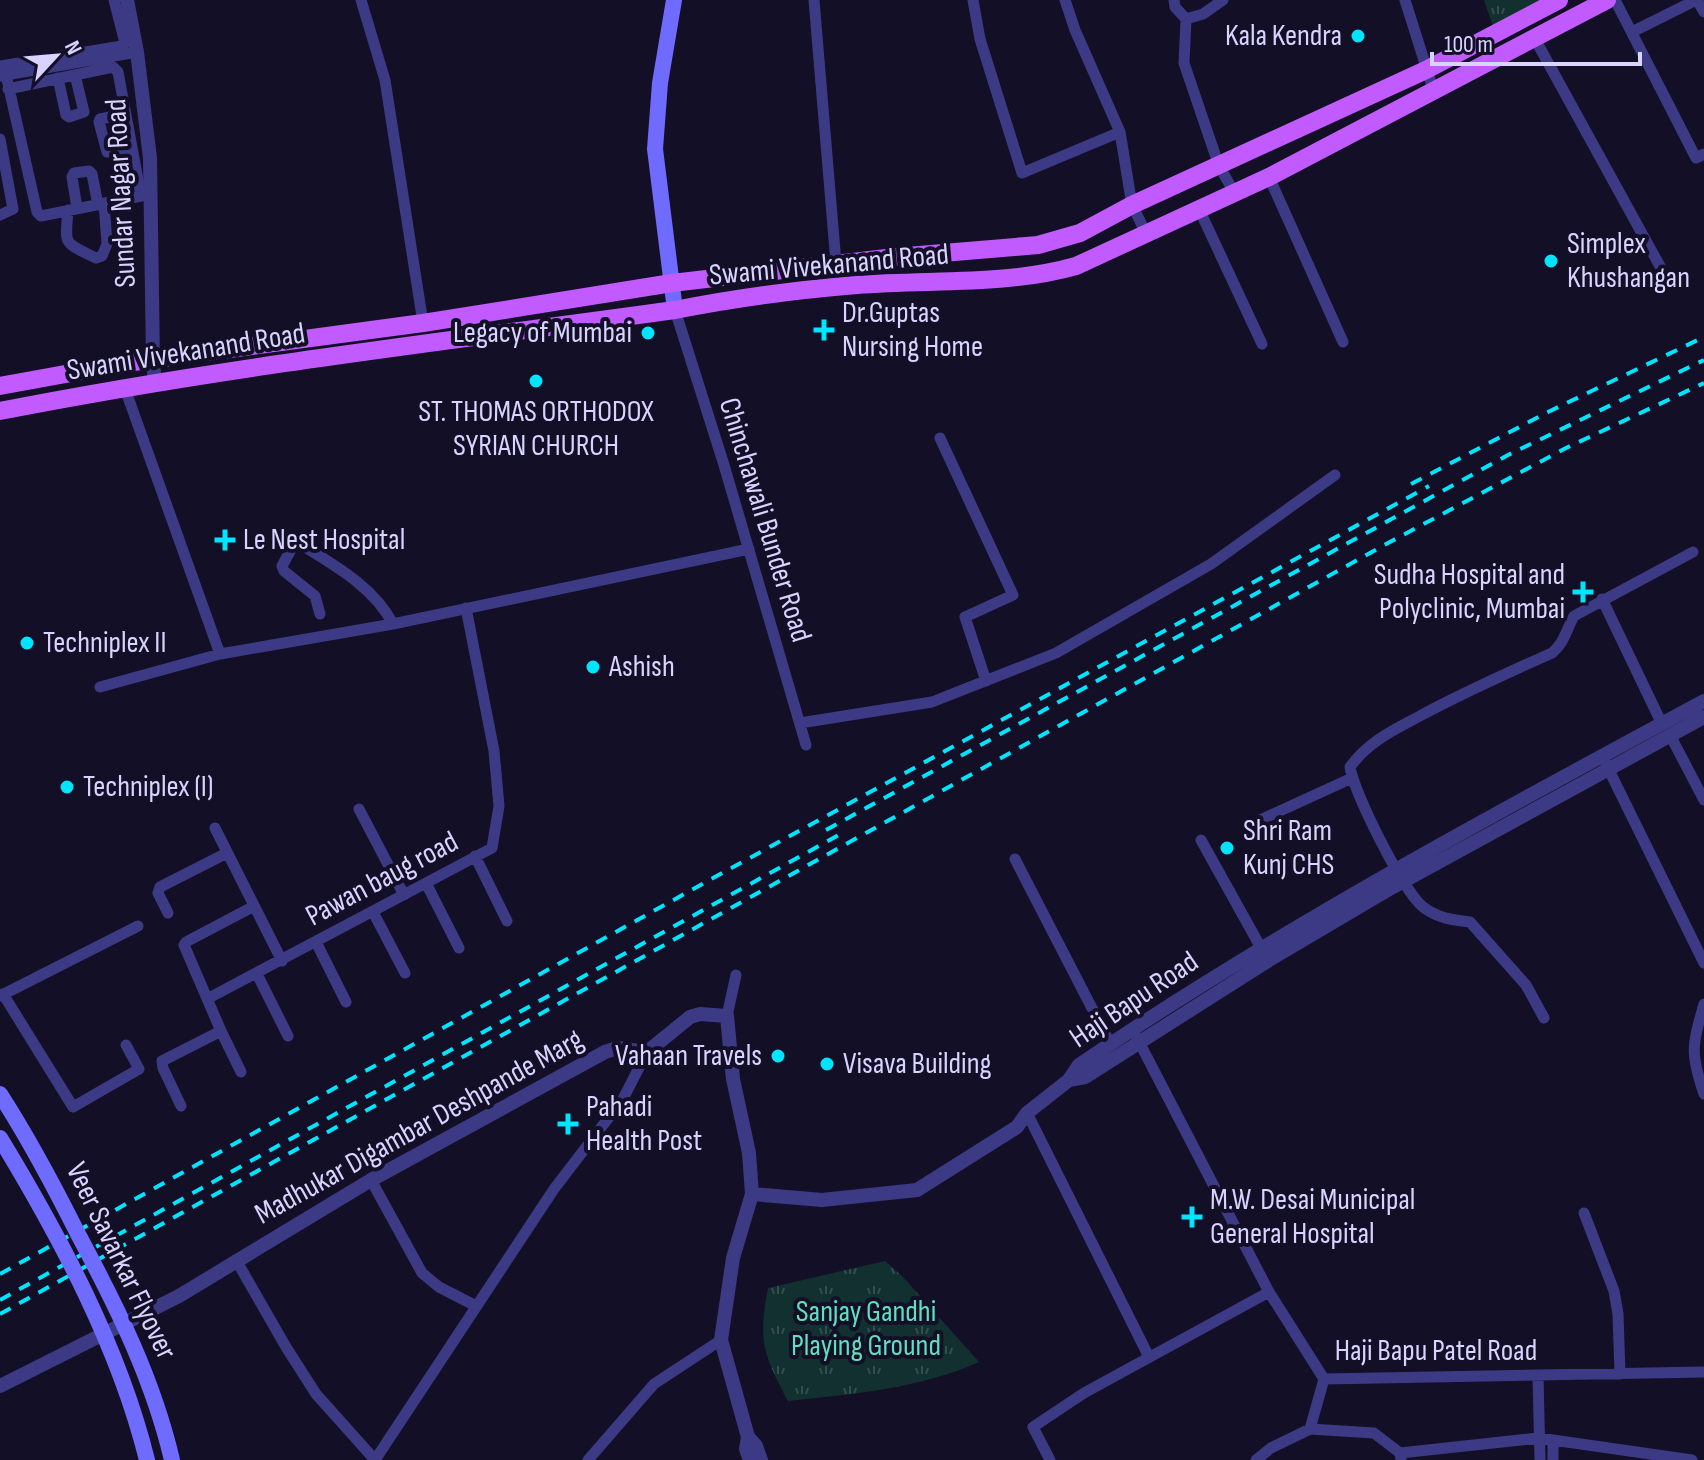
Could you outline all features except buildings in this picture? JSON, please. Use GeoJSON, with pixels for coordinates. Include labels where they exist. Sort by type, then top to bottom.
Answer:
{"type":"FeatureCollection","features":[{"type":"Feature","properties":{"kind":"main road"},"geometry":{"type":"LineString","coordinates":[[674,0],[660,83],[655,149],[675,310]]}},
{"type":"Feature","properties":{"kind":"main road","name":"Swami Vivekanand Road"},"geometry":{"type":"LineString","coordinates":[[0,386],[126,363],[423,323],[672,283],[836,263],[1038,245],[1080,233],[1132,205],[1426,70],[1559,0]]}},
{"type":"Feature","properties":{"kind":"main road","name":"Swami Vivekanand Road"},"geometry":{"type":"LineString","coordinates":[[0,411],[124,386],[675,310],[719,301],[857,285],[1014,278],[1056,272],[1147,235],[1269,177],[1607,0]]}},
{"type":"Feature","properties":{"kind":"main road","name":"Veer Savarkar Flyover"},"geometry":{"type":"LineString","coordinates":[[0,1094],[44,1168],[135,1345],[162,1421],[172,1460]]}},
{"type":"Feature","properties":{"kind":"main road","name":"Veer Savarkar Flyover"},"geometry":{"type":"LineString","coordinates":[[0,1138],[47,1219],[108,1344],[125,1384],[147,1460]]}},
{"type":"Feature","properties":{"kind":"street"},"geometry":{"type":"LineString","coordinates":[[8,69],[122,46],[125,43],[114,0]]}},
{"type":"Feature","properties":{"kind":"street","name":"Sundar Nagar Road"},"geometry":{"type":"LineString","coordinates":[[127,0],[137,52],[150,158],[146,195],[155,384]]}},
{"type":"Feature","properties":{"kind":"street"},"geometry":{"type":"LineString","coordinates":[[361,0],[385,80],[423,323]]}},
{"type":"Feature","properties":{"kind":"street"},"geometry":{"type":"LineString","coordinates":[[814,0],[836,263]]}},
{"type":"Feature","properties":{"kind":"street"},"geometry":{"type":"LineString","coordinates":[[973,0],[980,39],[1022,173],[1120,132]]}},
{"type":"Feature","properties":{"kind":"street"},"geometry":{"type":"LineString","coordinates":[[1065,0],[1120,132],[1132,205],[1147,235]]}},
{"type":"Feature","properties":{"kind":"street"},"geometry":{"type":"LineString","coordinates":[[1174,0],[1175,7],[1186,19],[1184,63],[1219,166],[1234,192]]}},
{"type":"Feature","properties":{"kind":"street"},"geometry":{"type":"LineString","coordinates":[[1186,19],[1203,14],[1223,0]]}},
{"type":"Feature","properties":{"kind":"street"},"geometry":{"type":"LineString","coordinates":[[1405,0],[1434,92]]}},
{"type":"Feature","properties":{"kind":"street"},"geometry":{"type":"LineString","coordinates":[[1615,0],[1696,158],[1704,154]]}},
{"type":"Feature","properties":{"kind":"street"},"geometry":{"type":"LineString","coordinates":[[1632,32],[1696,0],[1704,12]]}},
{"type":"Feature","properties":{"kind":"street"},"geometry":{"type":"LineString","coordinates":[[1535,39],[1661,268]]}},
{"type":"Feature","properties":{"kind":"street"},"geometry":{"type":"LineString","coordinates":[[8,69],[137,52]]}},
{"type":"Feature","properties":{"kind":"street"},"geometry":{"type":"LineString","coordinates":[[8,69],[8,89],[37,212],[41,216],[146,195],[132,147],[118,72],[113,67],[8,89]]}},
{"type":"Feature","properties":{"kind":"street"},"geometry":{"type":"LineString","coordinates":[[58,78],[69,117],[84,112],[75,75]]}},
{"type":"Feature","properties":{"kind":"street"},"geometry":{"type":"LineString","coordinates":[[125,114],[100,119],[99,122],[107,152],[132,147]]}},
{"type":"Feature","properties":{"kind":"street"},"geometry":{"type":"LineString","coordinates":[[0,139],[13,209],[0,215]]}},
{"type":"Feature","properties":{"kind":"street"},"geometry":{"type":"LineString","coordinates":[[89,171],[92,174],[101,204],[107,244],[102,256],[96,258],[69,245],[66,238],[72,209],[74,173],[89,171]]}},
{"type":"Feature","properties":{"kind":"street"},"geometry":{"type":"LineString","coordinates":[[1269,177],[1343,342]]}},
{"type":"Feature","properties":{"kind":"street"},"geometry":{"type":"LineString","coordinates":[[1199,209],[1262,344]]}},
{"type":"Feature","properties":{"kind":"street","name":"Chinchawali Bunder Road"},"geometry":{"type":"LineString","coordinates":[[675,310],[806,745]]}},
{"type":"Feature","properties":{"kind":"street"},"geometry":{"type":"LineString","coordinates":[[124,386],[220,654]]}},
{"type":"Feature","properties":{"kind":"street"},"geometry":{"type":"LineString","coordinates":[[940,438],[1013,595],[965,617],[986,681]]}},
{"type":"Feature","properties":{"kind":"street"},"geometry":{"type":"LineString","coordinates":[[800,723],[932,702],[1056,653],[1211,564],[1335,475]]}},
{"type":"Feature","properties":{"kind":"street"},"geometry":{"type":"LineString","coordinates":[[320,614],[315,596],[282,566],[294,544],[300,544],[348,575],[379,603],[393,624]]}},
{"type":"Feature","properties":{"kind":"street"},"geometry":{"type":"LineString","coordinates":[[100,687],[220,654],[393,624],[749,549]]}},
{"type":"Feature","properties":{"kind":"street"},"geometry":{"type":"LineString","coordinates":[[1544,1018],[1526,985],[1470,922],[1443,919],[1420,905],[1370,821],[1350,767],[1384,734],[1449,699],[1552,653],[1564,643],[1574,616],[1693,552]]}},
{"type":"Feature","properties":{"kind":"street"},"geometry":{"type":"LineString","coordinates":[[1602,599],[1662,731],[1704,800]]}},
{"type":"Feature","properties":{"kind":"street","name":"Pawan baug road"},"geometry":{"type":"LineString","coordinates":[[207,999],[492,848],[499,806],[494,751],[466,608]]}},
{"type":"Feature","properties":{"kind":"street","name":"Haji Bapu Road"},"geometry":{"type":"LineString","coordinates":[[1092,1064],[1265,955],[1491,824],[1662,731],[1704,701]]}},
{"type":"Feature","properties":{"kind":"street","name":"Haji Bapu Road"},"geometry":{"type":"LineString","coordinates":[[1662,731],[1704,717]]}},
{"type":"Feature","properties":{"kind":"street"},"geometry":{"type":"LineString","coordinates":[[1605,762],[1704,963]]}},
{"type":"Feature","properties":{"kind":"street"},"geometry":{"type":"LineString","coordinates":[[1258,821],[1352,778]]}},
{"type":"Feature","properties":{"kind":"street"},"geometry":{"type":"LineString","coordinates":[[359,809],[404,895]]}},
{"type":"Feature","properties":{"kind":"street"},"geometry":{"type":"LineString","coordinates":[[215,828],[282,961]]}},
{"type":"Feature","properties":{"kind":"street"},"geometry":{"type":"LineString","coordinates":[[1201,840],[1265,955]]}},
{"type":"Feature","properties":{"kind":"street"},"geometry":{"type":"LineString","coordinates":[[168,913],[158,893],[160,887],[227,853]]}},
{"type":"Feature","properties":{"kind":"street"},"geometry":{"type":"LineString","coordinates":[[475,856],[507,921]]}},
{"type":"Feature","properties":{"kind":"street"},"geometry":{"type":"LineString","coordinates":[[1015,859],[1111,1045]]}},
{"type":"Feature","properties":{"kind":"street"},"geometry":{"type":"LineString","coordinates":[[426,883],[459,948]]}},
{"type":"Feature","properties":{"kind":"street"},"geometry":{"type":"LineString","coordinates":[[241,1072],[184,945],[254,906]]}},
{"type":"Feature","properties":{"kind":"street"},"geometry":{"type":"LineString","coordinates":[[373,912],[405,973]]}},
{"type":"Feature","properties":{"kind":"street"},"geometry":{"type":"LineString","coordinates":[[126,1045],[139,1069],[73,1107],[2,995],[138,926]]}},
{"type":"Feature","properties":{"kind":"street"},"geometry":{"type":"LineString","coordinates":[[316,942],[346,1002]]}},
{"type":"Feature","properties":{"kind":"street"},"geometry":{"type":"LineString","coordinates":[[257,974],[288,1036]]}},
{"type":"Feature","properties":{"kind":"street"},"geometry":{"type":"LineString","coordinates":[[736,975],[727,1016],[733,1079],[749,1153],[752,1194],[733,1258],[721,1340],[748,1437],[746,1449],[750,1460]]}},
{"type":"Feature","properties":{"kind":"street"},"geometry":{"type":"LineString","coordinates":[[1704,1004],[1695,1036],[1693,1061],[1704,1094]]}},
{"type":"Feature","properties":{"kind":"street"},"geometry":{"type":"LineString","coordinates":[[236,1260],[316,1394],[375,1460],[554,1189],[623,1099],[647,1052],[690,1017],[700,1014],[727,1016]]}},
{"type":"Feature","properties":{"kind":"street"},"geometry":{"type":"LineString","coordinates":[[181,1106],[162,1061],[221,1031]]}},
{"type":"Feature","properties":{"kind":"street","name":"Haji Bapu Road"},"geometry":{"type":"LineString","coordinates":[[752,1194],[822,1200],[917,1190],[1017,1127],[1027,1113],[1069,1080],[1085,1077],[1092,1064],[1111,1045],[1136,1037]]}},
{"type":"Feature","properties":{"kind":"street","name":"Haji Bapu Patel Road"},"geometry":{"type":"LineString","coordinates":[[1136,1037],[1269,1292],[1324,1379],[1704,1372]]}},
{"type":"Feature","properties":{"kind":"street","name":"Madhukar Digambar Deshpande Marg"},"geometry":{"type":"LineString","coordinates":[[0,1386],[179,1296],[371,1180],[605,1052],[617,1048],[647,1052]]}},
{"type":"Feature","properties":{"kind":"street"},"geometry":{"type":"LineString","coordinates":[[1027,1113],[1149,1357]]}},
{"type":"Feature","properties":{"kind":"street"},"geometry":{"type":"LineString","coordinates":[[371,1180],[422,1273],[439,1287],[476,1306]]}},
{"type":"Feature","properties":{"kind":"street"},"geometry":{"type":"LineString","coordinates":[[1584,1213],[1614,1291],[1620,1374]]}},
{"type":"Feature","properties":{"kind":"street"},"geometry":{"type":"LineString","coordinates":[[1050,1460],[1033,1427],[1084,1393],[1269,1292]]}},
{"type":"Feature","properties":{"kind":"street"},"geometry":{"type":"LineString","coordinates":[[588,1460],[654,1384],[721,1340]]}},
{"type":"Feature","properties":{"kind":"street"},"geometry":{"type":"LineString","coordinates":[[1538,1376],[1540,1460]]}},
{"type":"Feature","properties":{"kind":"street"},"geometry":{"type":"LineString","coordinates":[[1310,1429],[1324,1379]]}},
{"type":"Feature","properties":{"kind":"street"},"geometry":{"type":"LineString","coordinates":[[1256,1460],[1271,1448],[1310,1429],[1374,1433],[1401,1456],[1539,1438],[1692,1460]]}},
{"type":"Feature","properties":{"kind":"street"},"geometry":{"type":"LineString","coordinates":[[748,1437],[756,1446],[761,1460]]}},
{"type":"Feature","properties":{"kind":"street"},"geometry":{"type":"LineString","coordinates":[[1553,1441],[1553,1460]]}},
{"type":"Feature","properties":{"kind":"green space"},"geometry":{"type":"Polygon","coordinates":[[[1484,0],[1555,0],[1496,35],[1484,0]]]}},
{"type":"Feature","properties":{"kind":"green space","name":"Sanjay Gandhi Playing Ground"},"geometry":{"type":"Polygon","coordinates":[[[885,1261],[979,1362],[909,1384],[788,1401],[765,1347],[763,1322],[768,1288],[885,1261]]]}},
{"type":"Feature","properties":{"kind":"railway"},"geometry":{"type":"LineString","coordinates":[[1411,484],[1548,412],[1704,337]]}},
{"type":"Feature","properties":{"kind":"railway"},"geometry":{"type":"LineString","coordinates":[[826,830],[1508,455],[1704,360]]}},
{"type":"Feature","properties":{"kind":"railway"},"geometry":{"type":"LineString","coordinates":[[0,1314],[1388,543],[1566,448],[1704,383]]}},
{"type":"Feature","properties":{"kind":"railway"},"geometry":{"type":"LineString","coordinates":[[0,1274],[704,883],[1429,486]]}},
{"type":"Feature","properties":{"kind":"railway"},"geometry":{"type":"LineString","coordinates":[[0,1300],[844,832]]}},
{"type":"Feature","properties":{"kind":"place","name":"Kala Kendra"},"geometry":{"type":"Point","coordinates":[1358,36]}},
{"type":"Feature","properties":{"kind":"place","name":"Simplex Khushangan"},"geometry":{"type":"Point","coordinates":[1551,261]}},
{"type":"Feature","properties":{"kind":"place","name":"Dr.Guptas Nursing Home"},"geometry":{"type":"Point","coordinates":[824,330]}},
{"type":"Feature","properties":{"kind":"place","name":"Legacy of Mumbai"},"geometry":{"type":"Point","coordinates":[648,333]}},
{"type":"Feature","properties":{"kind":"place","name":"ST. THOMAS ORTHODOX SYRIAN CHURCH"},"geometry":{"type":"Point","coordinates":[536,381]}},
{"type":"Feature","properties":{"kind":"place","name":"Le Nest Hospital"},"geometry":{"type":"Point","coordinates":[225,540]}},
{"type":"Feature","properties":{"kind":"place","name":"Sudha Hospital and Polyclinic, Mumbai"},"geometry":{"type":"Point","coordinates":[1583,592]}},
{"type":"Feature","properties":{"kind":"place","name":"Techniplex II"},"geometry":{"type":"Point","coordinates":[27,643]}},
{"type":"Feature","properties":{"kind":"place","name":"Ashish"},"geometry":{"type":"Point","coordinates":[593,667]}},
{"type":"Feature","properties":{"kind":"place","name":"Techniplex (I)"},"geometry":{"type":"Point","coordinates":[67,787]}},
{"type":"Feature","properties":{"kind":"place","name":"Shri Ram Kunj CHS"},"geometry":{"type":"Point","coordinates":[1227,848]}},
{"type":"Feature","properties":{"kind":"place","name":"Vahaan Travels"},"geometry":{"type":"Point","coordinates":[778,1056]}},
{"type":"Feature","properties":{"kind":"place","name":"Visava Building"},"geometry":{"type":"Point","coordinates":[827,1064]}},
{"type":"Feature","properties":{"kind":"place","name":"Pahadi Health Post"},"geometry":{"type":"Point","coordinates":[568,1124]}},
{"type":"Feature","properties":{"kind":"place","name":"M.W. Desai Municipal General Hospital"},"geometry":{"type":"Point","coordinates":[1192,1217]}}]}
